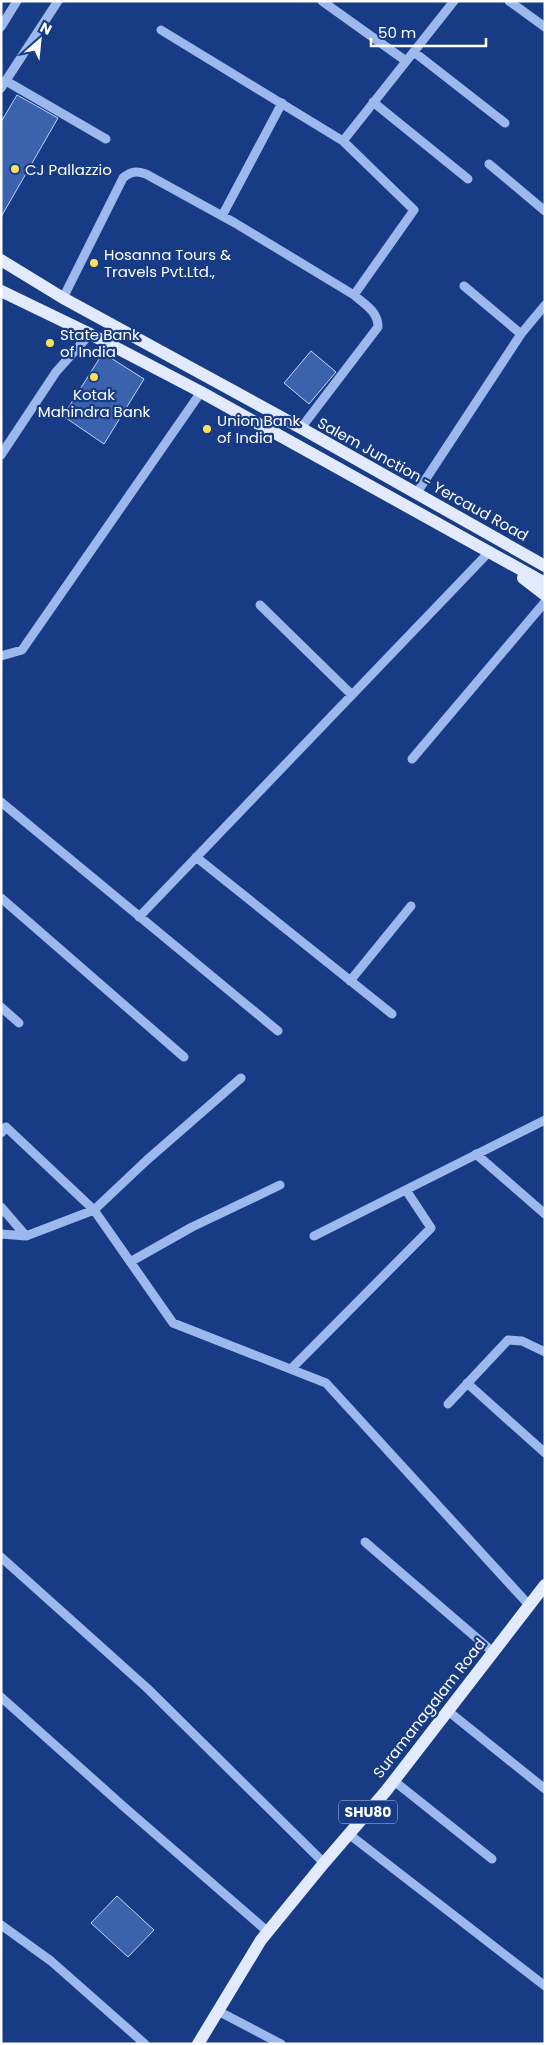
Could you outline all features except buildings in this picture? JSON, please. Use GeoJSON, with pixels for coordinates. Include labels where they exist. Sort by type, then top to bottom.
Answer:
{"type":"FeatureCollection","features":[{"type":"Feature","properties":{"kind":"main road","name":"Salem Junction - Yercaud Road"},"geometry":{"type":"LineString","coordinates":[[1,260],[63,298],[544,564]]}},
{"type":"Feature","properties":{"kind":"main road"},"geometry":{"type":"LineString","coordinates":[[1,291],[90,334],[201,392],[545,583]]}},
{"type":"Feature","properties":{"kind":"main road"},"geometry":{"type":"LineString","coordinates":[[490,551],[545,595]]}},
{"type":"Feature","properties":{"kind":"main road","name":"Suramanagalam Road"},"geometry":{"type":"LineString","coordinates":[[198,2044],[261,1940],[394,1781],[529,1605],[543,1592]]}},
{"type":"Feature","properties":{"kind":"street"},"geometry":{"type":"LineString","coordinates":[[1,27],[17,1]]}},
{"type":"Feature","properties":{"kind":"street"},"geometry":{"type":"LineString","coordinates":[[58,1],[4,84],[106,139]]}},
{"type":"Feature","properties":{"kind":"street"},"geometry":{"type":"LineString","coordinates":[[322,1],[406,61]]}},
{"type":"Feature","properties":{"kind":"street"},"geometry":{"type":"LineString","coordinates":[[343,141],[454,1]]}},
{"type":"Feature","properties":{"kind":"street"},"geometry":{"type":"LineString","coordinates":[[509,1],[545,27]]}},
{"type":"Feature","properties":{"kind":"street"},"geometry":{"type":"LineString","coordinates":[[161,30],[343,141],[414,210],[354,295]]}},
{"type":"Feature","properties":{"kind":"street"},"geometry":{"type":"LineString","coordinates":[[414,52],[505,123]]}},
{"type":"Feature","properties":{"kind":"street"},"geometry":{"type":"LineString","coordinates":[[374,102],[468,179]]}},
{"type":"Feature","properties":{"kind":"street"},"geometry":{"type":"LineString","coordinates":[[222,216],[282,103]]}},
{"type":"Feature","properties":{"kind":"street"},"geometry":{"type":"LineString","coordinates":[[488,164],[545,211]]}},
{"type":"Feature","properties":{"kind":"street"},"geometry":{"type":"LineString","coordinates":[[63,298],[120,183],[128,174],[137,171],[146,174],[222,216],[354,295],[373,311],[378,318],[378,327],[301,428]]}},
{"type":"Feature","properties":{"kind":"street"},"geometry":{"type":"LineString","coordinates":[[464,286],[521,334]]}},
{"type":"Feature","properties":{"kind":"street"},"geometry":{"type":"LineString","coordinates":[[416,494],[521,334],[545,305]]}},
{"type":"Feature","properties":{"kind":"street"},"geometry":{"type":"LineString","coordinates":[[1,455],[56,372],[90,334]]}},
{"type":"Feature","properties":{"kind":"street"},"geometry":{"type":"LineString","coordinates":[[1,656],[22,650],[201,392]]}},
{"type":"Feature","properties":{"kind":"street"},"geometry":{"type":"LineString","coordinates":[[139,917],[490,551]]}},
{"type":"Feature","properties":{"kind":"street"},"geometry":{"type":"LineString","coordinates":[[412,759],[545,602]]}},
{"type":"Feature","properties":{"kind":"street"},"geometry":{"type":"LineString","coordinates":[[260,605],[352,695]]}},
{"type":"Feature","properties":{"kind":"street"},"geometry":{"type":"LineString","coordinates":[[1,802],[278,1031]]}},
{"type":"Feature","properties":{"kind":"street"},"geometry":{"type":"LineString","coordinates":[[196,857],[392,1014]]}},
{"type":"Feature","properties":{"kind":"street"},"geometry":{"type":"LineString","coordinates":[[1,898],[184,1057]]}},
{"type":"Feature","properties":{"kind":"street"},"geometry":{"type":"LineString","coordinates":[[350,981],[411,906]]}},
{"type":"Feature","properties":{"kind":"street"},"geometry":{"type":"LineString","coordinates":[[1,1007],[20,1023]]}},
{"type":"Feature","properties":{"kind":"street"},"geometry":{"type":"LineString","coordinates":[[1,1234],[26,1236],[94,1210],[147,1160],[241,1078]]}},
{"type":"Feature","properties":{"kind":"street"},"geometry":{"type":"LineString","coordinates":[[314,1236],[545,1120]]}},
{"type":"Feature","properties":{"kind":"street"},"geometry":{"type":"LineString","coordinates":[[1,1133],[6,1127],[94,1210],[173,1323],[326,1383],[529,1605]]}},
{"type":"Feature","properties":{"kind":"street"},"geometry":{"type":"LineString","coordinates":[[476,1154],[545,1214]]}},
{"type":"Feature","properties":{"kind":"street"},"geometry":{"type":"LineString","coordinates":[[130,1262],[192,1228],[280,1185]]}},
{"type":"Feature","properties":{"kind":"street"},"geometry":{"type":"LineString","coordinates":[[291,1369],[431,1228],[406,1190]]}},
{"type":"Feature","properties":{"kind":"street"},"geometry":{"type":"LineString","coordinates":[[1,1207],[26,1236]]}},
{"type":"Feature","properties":{"kind":"street"},"geometry":{"type":"LineString","coordinates":[[448,1404],[508,1340],[522,1341],[545,1352]]}},
{"type":"Feature","properties":{"kind":"street"},"geometry":{"type":"LineString","coordinates":[[467,1383],[545,1453]]}},
{"type":"Feature","properties":{"kind":"street"},"geometry":{"type":"LineString","coordinates":[[365,1542],[493,1652]]}},
{"type":"Feature","properties":{"kind":"street"},"geometry":{"type":"LineString","coordinates":[[1,1557],[147,1688],[324,1863]]}},
{"type":"Feature","properties":{"kind":"street"},"geometry":{"type":"LineString","coordinates":[[1,1697],[122,1806],[268,1932]]}},
{"type":"Feature","properties":{"kind":"street"},"geometry":{"type":"LineString","coordinates":[[448,1711],[545,1789]]}},
{"type":"Feature","properties":{"kind":"street"},"geometry":{"type":"LineString","coordinates":[[394,1781],[492,1859]]}},
{"type":"Feature","properties":{"kind":"street"},"geometry":{"type":"LineString","coordinates":[[350,1834],[545,1986]]}},
{"type":"Feature","properties":{"kind":"street"},"geometry":{"type":"LineString","coordinates":[[1,1925],[51,1961],[145,2044]]}},
{"type":"Feature","properties":{"kind":"street"},"geometry":{"type":"LineString","coordinates":[[218,2011],[281,2044]]}},
{"type":"Feature","properties":{"kind":"place","name":"CJ Pallazzio"},"geometry":{"type":"Point","coordinates":[15,169]}},
{"type":"Feature","properties":{"kind":"place","name":"Hosanna Tours & Travels Pvt.Ltd.,"},"geometry":{"type":"Point","coordinates":[94,263]}},
{"type":"Feature","properties":{"kind":"place","name":"State Bank of India"},"geometry":{"type":"Point","coordinates":[50,343]}},
{"type":"Feature","properties":{"kind":"place","name":"Kotak Mahindra Bank"},"geometry":{"type":"Point","coordinates":[94,377]}},
{"type":"Feature","properties":{"kind":"place","name":"Union Bank of India"},"geometry":{"type":"Point","coordinates":[207,429]}}]}
